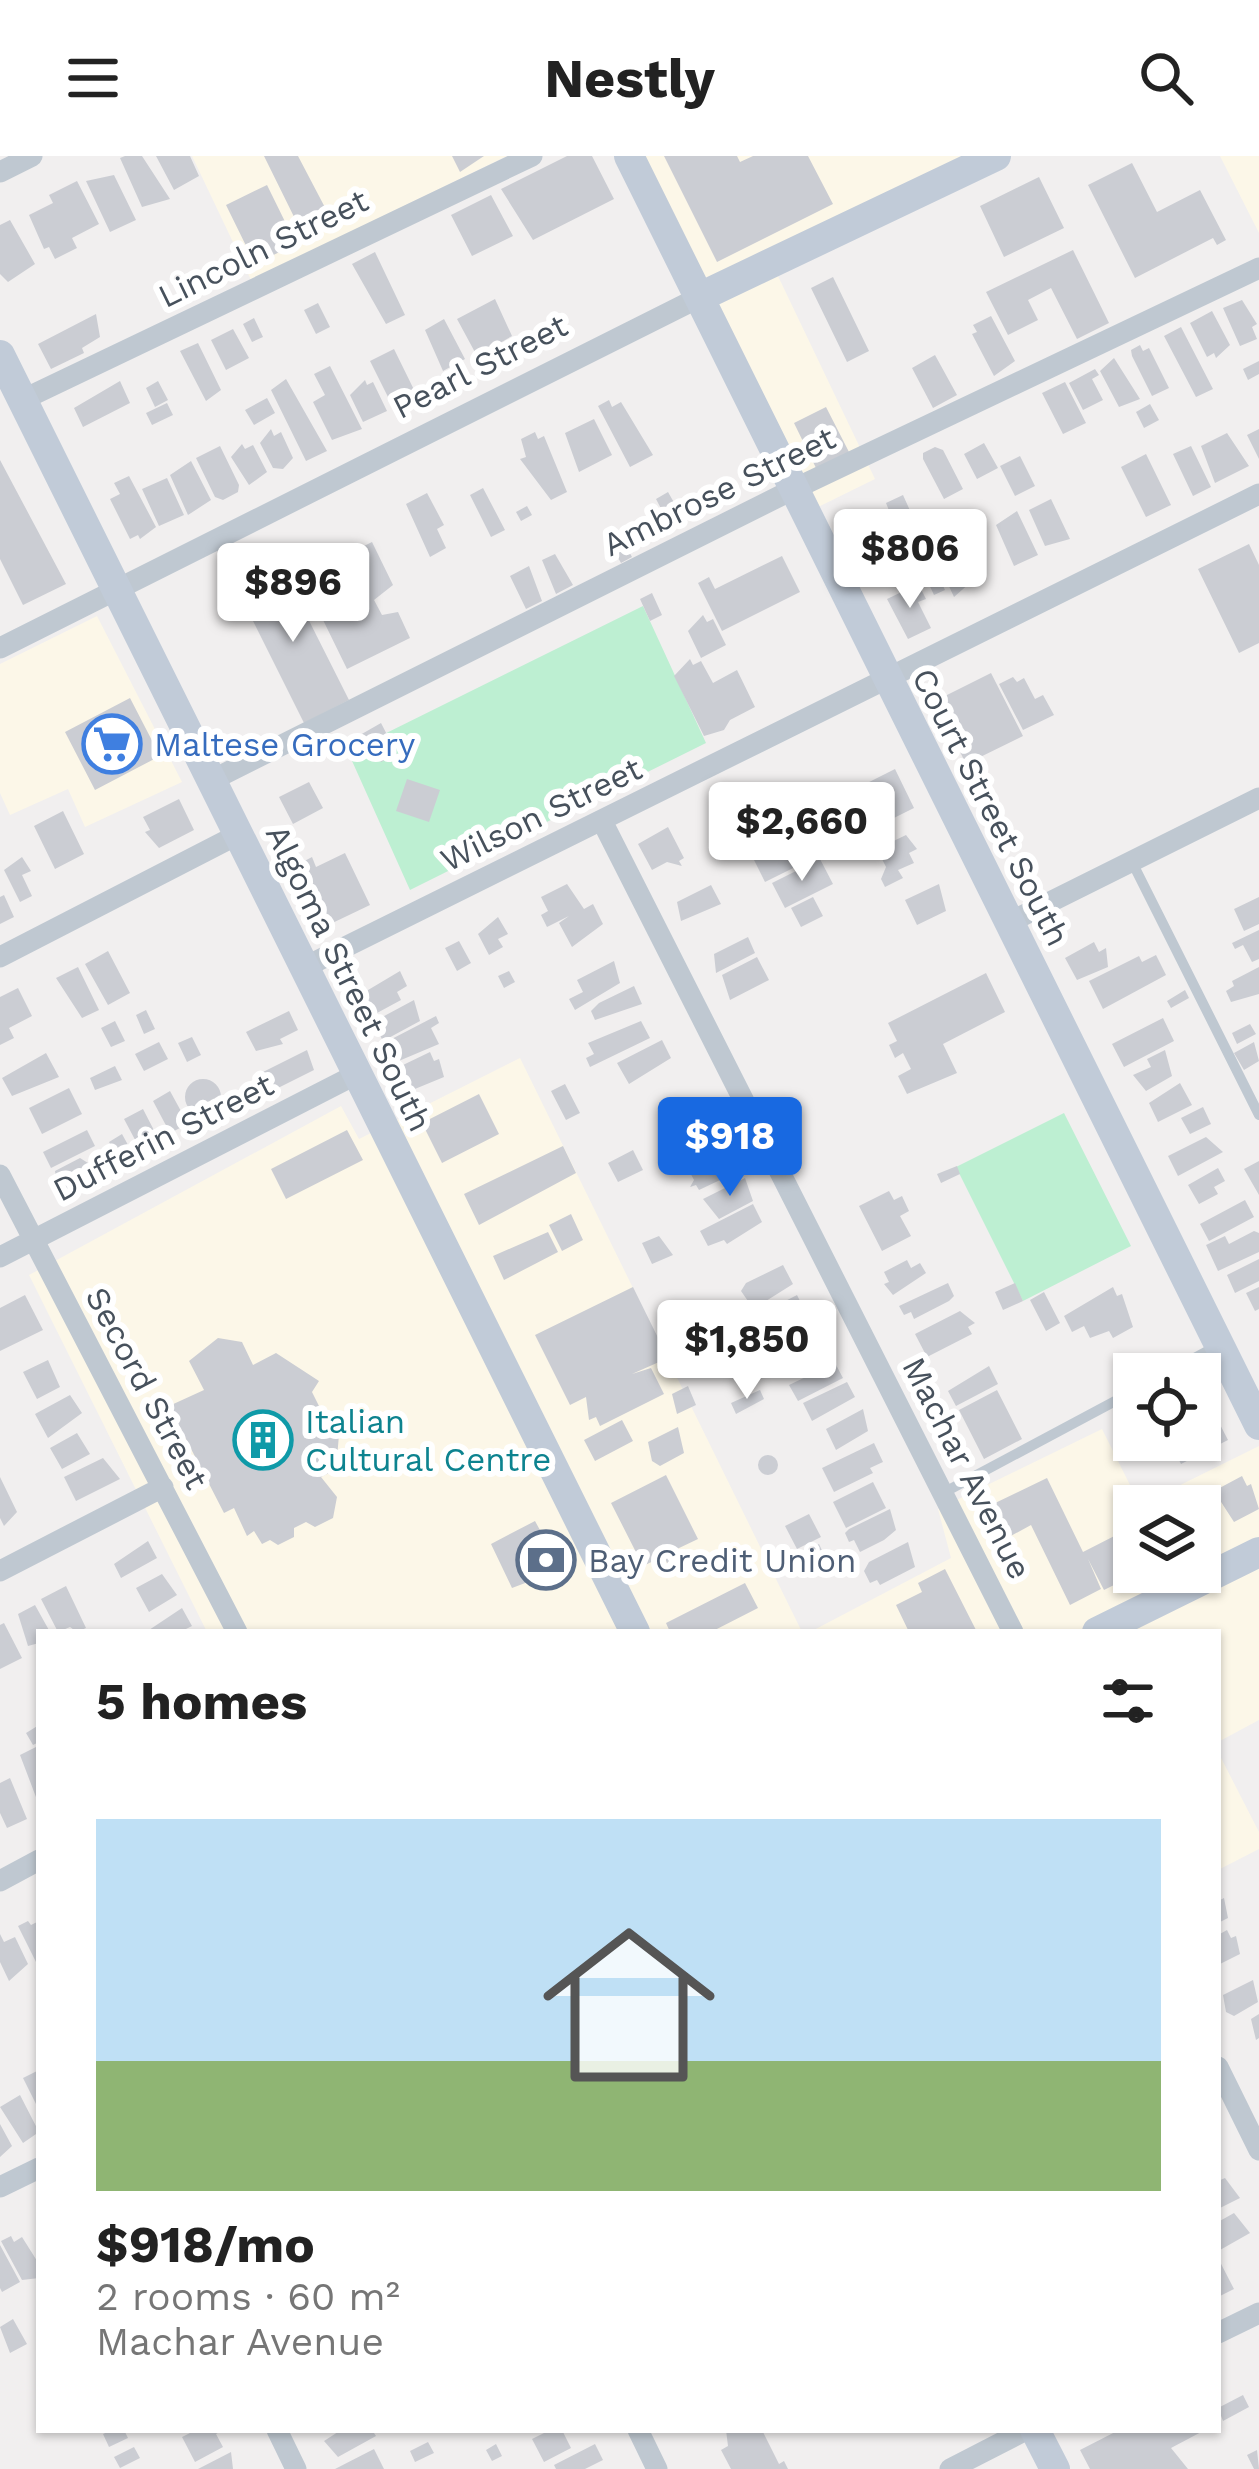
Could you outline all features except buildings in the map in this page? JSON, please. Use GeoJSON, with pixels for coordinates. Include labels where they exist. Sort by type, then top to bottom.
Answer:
{"type":"FeatureCollection","features":[{"type":"Feature","properties":{"kind":"street"},"geometry":{"type":"LineString","coordinates":[[0,172],[32,156]]}},
{"type":"Feature","properties":{"kind":"street","name":"Lincoln Street"},"geometry":{"type":"LineString","coordinates":[[22,400],[532,156]]}},
{"type":"Feature","properties":{"kind":"street","name":"Court Street South"},"geometry":{"type":"LineString","coordinates":[[629,156],[702,296],[886,681],[1256,1410]]}},
{"type":"Feature","properties":{"kind":"street","name":"Pearl Street"},"geometry":{"type":"LineString","coordinates":[[0,648],[702,296],[996,156]]}},
{"type":"Feature","properties":{"kind":"street","name":"Ambrose Street"},"geometry":{"type":"LineString","coordinates":[[212,780],[792,490],[1259,268]]}},
{"type":"Feature","properties":{"kind":"street","name":"Algoma Street South"},"geometry":{"type":"LineString","coordinates":[[0,356],[633,1629]]}},
{"type":"Feature","properties":{"kind":"street","name":"Wilson Street"},"geometry":{"type":"LineString","coordinates":[[303,968],[1259,494]]}},
{"type":"Feature","properties":{"kind":"street"},"geometry":{"type":"LineString","coordinates":[[1010,922],[1257,805]]}},
{"type":"Feature","properties":{"kind":"street","name":"Machar Avenue"},"geometry":{"type":"LineString","coordinates":[[602,821],[1011,1629]]}},
{"type":"Feature","properties":{"kind":"street"},"geometry":{"type":"LineString","coordinates":[[0,957],[237,835]]}},
{"type":"Feature","properties":{"kind":"street","name":"Dufferin Street"},"geometry":{"type":"LineString","coordinates":[[0,1257],[355,1075]]}},
{"type":"Feature","properties":{"kind":"street","name":"Secord Street"},"geometry":{"type":"LineString","coordinates":[[0,1174],[235,1629]]}},
{"type":"Feature","properties":{"kind":"street"},"geometry":{"type":"LineString","coordinates":[[0,1571],[163,1487]]}},
{"type":"Feature","properties":{"kind":"street"},"geometry":{"type":"LineString","coordinates":[[1103,1629],[1259,1552]]}},
{"type":"Feature","properties":{"kind":"street"},"geometry":{"type":"LineString","coordinates":[[0,1881],[36,1862]]}},
{"type":"Feature","properties":{"kind":"street"},"geometry":{"type":"LineString","coordinates":[[1221,2073],[1259,2150]]}},
{"type":"Feature","properties":{"kind":"street"},"geometry":{"type":"LineString","coordinates":[[0,2187],[36,2169]]}},
{"type":"Feature","properties":{"kind":"street"},"geometry":{"type":"LineString","coordinates":[[1221,2332],[1259,2313]]}},
{"type":"Feature","properties":{"kind":"street"},"geometry":{"type":"LineString","coordinates":[[278,2433],[296,2469]]}},
{"type":"Feature","properties":{"kind":"street"},"geometry":{"type":"LineString","coordinates":[[639,2433],[657,2469]]}},
{"type":"Feature","properties":{"kind":"street"},"geometry":{"type":"LineString","coordinates":[[950,2469],[1025,2433]]}},
{"type":"Feature","properties":{"kind":"street"},"geometry":{"type":"LineString","coordinates":[[1033,2433],[1055,2469]]}},
{"type":"Feature","properties":{"kind":"lane"},"geometry":{"type":"LineString","coordinates":[[1132,862],[1259,1115]]}},
{"type":"Feature","properties":{"kind":"lane"},"geometry":{"type":"LineString","coordinates":[[1205,1353],[1220,1345]]}},
{"type":"Feature","properties":{"kind":"lane"},"geometry":{"type":"LineString","coordinates":[[943,1493],[1113,1402]]}},
{"type":"Feature","properties":{"kind":"shaded area"},"geometry":{"type":"Polygon","coordinates":[[[192,156],[507,156],[251,280],[192,156]]]}},
{"type":"Feature","properties":{"kind":"shaded area"},"geometry":{"type":"Polygon","coordinates":[[[644,156],[1006,156],[766,251],[875,479],[810,511],[644,156]]]}},
{"type":"Feature","properties":{"kind":"shaded area"},"geometry":{"type":"Polygon","coordinates":[[[1220,156],[1259,156],[1259,233],[1220,156]]]}},
{"type":"Feature","properties":{"kind":"shaded area"},"geometry":{"type":"Polygon","coordinates":[[[97,616],[182,782],[85,827],[68,789],[10,815],[0,793],[0,664],[97,616]]]}},
{"type":"Feature","properties":{"kind":"shaded area"},"geometry":{"type":"Polygon","coordinates":[[[520,1058],[801,1629],[206,1629],[29,1275],[341,1106],[359,1139],[520,1058]]]}},
{"type":"Feature","properties":{"kind":"shaded area"},"geometry":{"type":"Polygon","coordinates":[[[1102,1429],[1113,1461],[1118,1461],[1130,1485],[1113,1485],[1113,1593],[1221,1593],[1221,1485],[1180,1485],[1259,1446],[1259,1720],[1221,1740],[1221,1629],[816,1629],[951,1558],[938,1509],[1102,1429]]]}},
{"type":"Feature","properties":{"kind":"shaded area"},"geometry":{"type":"Polygon","coordinates":[[[1221,1758],[1259,1832],[1259,1849],[1221,1868],[1221,1758]]]}},
{"type":"Feature","properties":{"kind":"green space"},"geometry":{"type":"Polygon","coordinates":[[[643,606],[706,743],[410,890],[348,752],[643,606]]]}},
{"type":"Feature","properties":{"kind":"green space"},"geometry":{"type":"Polygon","coordinates":[[[1064,1113],[1131,1246],[1023,1301],[956,1167],[1064,1113]]]}},
{"type":"Feature","properties":{"kind":"place","name":"Maltese Grocery"},"geometry":{"type":"Point","coordinates":[112,744]}},
{"type":"Feature","properties":{"kind":"place","name":"Italian Cultural Centre"},"geometry":{"type":"Point","coordinates":[263,1440]}},
{"type":"Feature","properties":{"kind":"place","name":"Bay Credit Union"},"geometry":{"type":"Point","coordinates":[546,1560]}}]}
